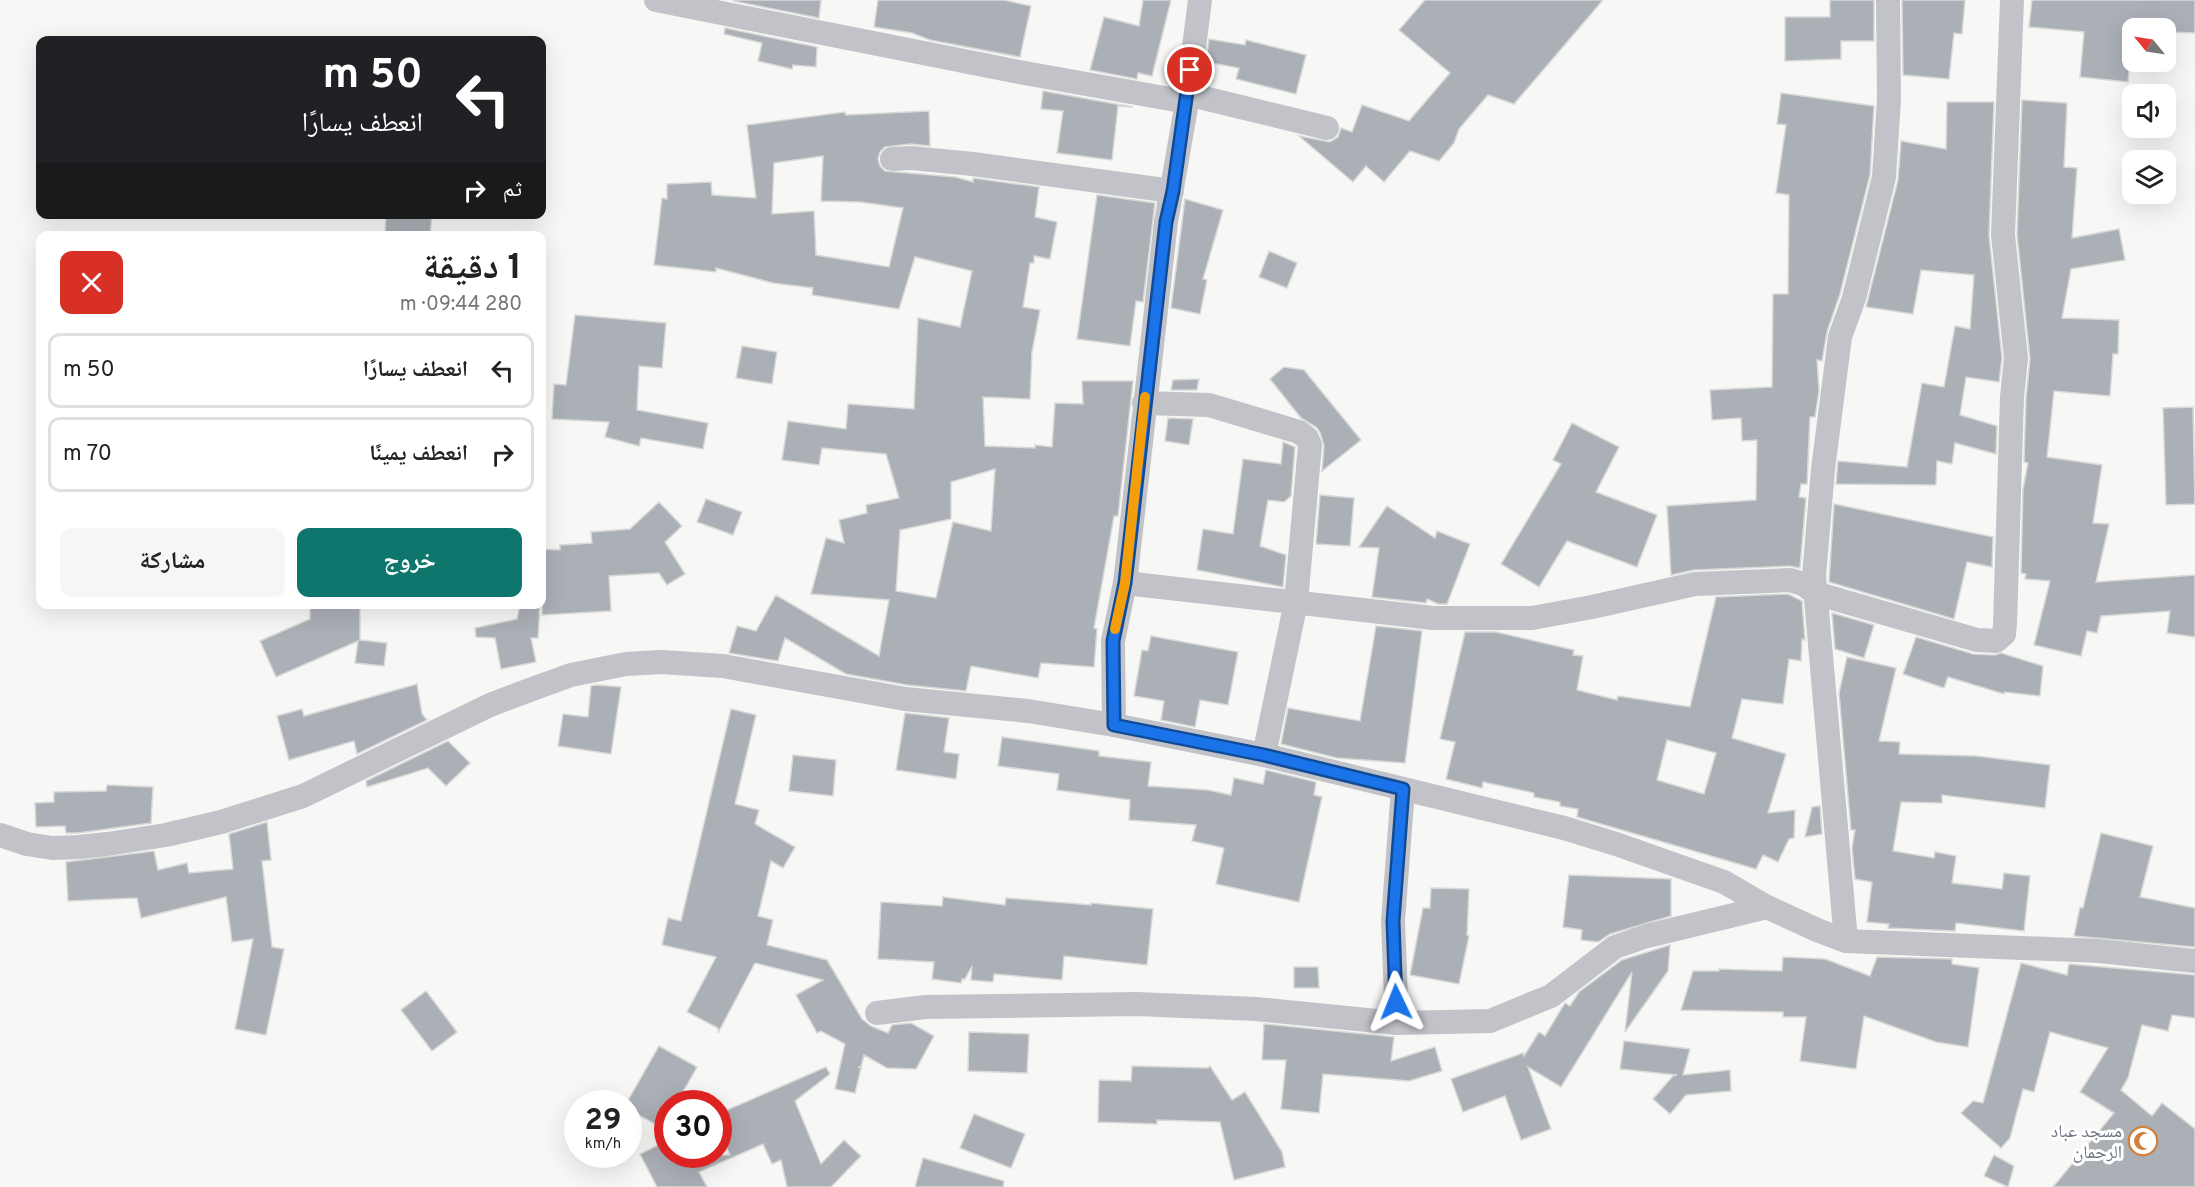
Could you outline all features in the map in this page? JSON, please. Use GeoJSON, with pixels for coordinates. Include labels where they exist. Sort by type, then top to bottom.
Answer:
{"type":"FeatureCollection","features":[{"type":"Feature","properties":{"kind":"street"},"geometry":{"type":"LineString","coordinates":[[656,0],[1018,72],[1187,98],[1327,128]]}},
{"type":"Feature","properties":{"kind":"street"},"geometry":{"type":"LineString","coordinates":[[1114,725],[1113,641],[1125,583],[1166,222],[1173,191],[1200,0]]}},
{"type":"Feature","properties":{"kind":"street"},"geometry":{"type":"LineString","coordinates":[[1846,941],[1814,576],[1823,470],[1840,337],[1854,298],[1884,177],[1889,99],[1888,0]]}},
{"type":"Feature","properties":{"kind":"street"},"geometry":{"type":"LineString","coordinates":[[1125,583],[1433,618],[1532,618],[1695,584],[1790,580],[1803,584],[1815,593],[1977,640],[1996,641],[2004,634],[2012,397],[2016,358],[2002,235],[2012,0]]}},
{"type":"Feature","properties":{"kind":"street"},"geometry":{"type":"LineString","coordinates":[[892,159],[911,158],[973,164],[1173,191]]}},
{"type":"Feature","properties":{"kind":"street"},"geometry":{"type":"LineString","coordinates":[[1144,403],[1209,405],[1299,432],[1307,438],[1310,445],[1296,602],[1264,755]]}},
{"type":"Feature","properties":{"kind":"street"},"geometry":{"type":"LineString","coordinates":[[0,835],[27,844],[79,847],[166,835],[221,822],[303,796],[490,705],[571,675],[626,664],[661,662],[723,666],[905,699],[1028,711],[1114,725],[1264,755],[1563,828],[1616,844],[1724,882],[1767,907],[1846,941],[2099,951],[2195,961]]}},
{"type":"Feature","properties":{"kind":"street"},"geometry":{"type":"LineString","coordinates":[[1397,1023],[1393,921],[1403,789]]}},
{"type":"Feature","properties":{"kind":"street"},"geometry":{"type":"LineString","coordinates":[[877,1012],[925,1007],[1137,1004],[1256,1009],[1397,1023],[1490,1021],[1551,996],[1616,947],[1647,936],[1767,907]]}},
{"type":"Feature","properties":{"kind":"building"},"geometry":{"type":"Polygon","coordinates":[[[733,0],[821,0],[819,18],[733,0]]]}},
{"type":"Feature","properties":{"kind":"building"},"geometry":{"type":"Polygon","coordinates":[[[878,0],[1004,0],[1031,6],[1020,57],[874,27],[878,0]]]}},
{"type":"Feature","properties":{"kind":"building"},"geometry":{"type":"Polygon","coordinates":[[[1143,0],[1171,0],[1152,76],[1138,73],[1137,79],[1090,70],[1104,17],[1139,26],[1143,0]]]}},
{"type":"Feature","properties":{"kind":"building"},"geometry":{"type":"Polygon","coordinates":[[[1425,0],[1603,0],[1514,104],[1488,95],[1459,129],[1454,143],[1439,161],[1410,151],[1384,182],[1366,166],[1353,182],[1299,136],[1330,142],[1338,137],[1341,128],[1352,132],[1362,105],[1409,121],[1450,73],[1399,30],[1425,0]]]}},
{"type":"Feature","properties":{"kind":"building"},"geometry":{"type":"Polygon","coordinates":[[[1830,0],[1874,0],[1874,41],[1841,41],[1841,59],[1785,61],[1785,17],[1830,17],[1830,0]]]}},
{"type":"Feature","properties":{"kind":"building"},"geometry":{"type":"Polygon","coordinates":[[[1902,0],[1965,0],[1962,34],[1954,33],[1949,79],[1903,75],[1902,0]]]}},
{"type":"Feature","properties":{"kind":"building"},"geometry":{"type":"Polygon","coordinates":[[[2032,0],[2195,0],[2195,33],[2176,32],[2176,18],[2122,18],[2122,72],[2129,72],[2128,82],[2080,77],[2084,32],[2029,27],[2032,0]]]}},
{"type":"Feature","properties":{"kind":"building"},"geometry":{"type":"Polygon","coordinates":[[[725,28],[817,47],[816,67],[793,65],[792,69],[758,61],[762,43],[724,34],[725,28]]]}},
{"type":"Feature","properties":{"kind":"building"},"geometry":{"type":"Polygon","coordinates":[[[1209,39],[1245,45],[1246,40],[1306,55],[1296,94],[1236,79],[1239,68],[1206,62],[1209,39]]]}},
{"type":"Feature","properties":{"kind":"building"},"geometry":{"type":"Polygon","coordinates":[[[1043,91],[1133,107],[1118,106],[1112,160],[1057,153],[1063,111],[1041,109],[1043,91]]]}},
{"type":"Feature","properties":{"kind":"building"},"geometry":{"type":"Polygon","coordinates":[[[1781,93],[1874,106],[1870,175],[1840,294],[1827,332],[1822,361],[1817,360],[1819,391],[1815,417],[1810,417],[1807,484],[1801,484],[1799,497],[1806,498],[1800,568],[1789,566],[1694,570],[1671,575],[1667,506],[1756,500],[1757,440],[1742,441],[1741,418],[1712,420],[1710,390],[1772,387],[1773,294],[1788,294],[1789,195],[1776,193],[1786,125],[1777,124],[1781,93]]]}},
{"type":"Feature","properties":{"kind":"building"},"geometry":{"type":"Polygon","coordinates":[[[2022,100],[2067,103],[2064,167],[2077,168],[2072,238],[2119,229],[2125,260],[2071,269],[2062,318],[2119,320],[2118,354],[2113,354],[2110,396],[2054,391],[2047,457],[2102,465],[2093,523],[2109,524],[2096,582],[2195,575],[2195,637],[2167,633],[2170,611],[2101,616],[2097,633],[2087,631],[2081,656],[2034,645],[2050,581],[2025,579],[2026,574],[2021,573],[2023,489],[2028,463],[2024,462],[2030,359],[2017,235],[2022,100]]]}},
{"type":"Feature","properties":{"kind":"building"},"geometry":{"type":"Polygon","coordinates":[[[1947,102],[1994,102],[1989,235],[2002,358],[1999,382],[1966,377],[1960,415],[1997,426],[1996,454],[1955,443],[1952,464],[1937,461],[1936,485],[1836,484],[1838,461],[1907,467],[1922,383],[1944,387],[1955,326],[1970,329],[1974,275],[1921,270],[1913,314],[1866,307],[1898,180],[1901,141],[1946,149],[1947,102]]]}},
{"type":"Feature","properties":{"kind":"building"},"geometry":{"type":"Polygon","coordinates":[[[929,111],[930,146],[910,144],[885,147],[878,159],[885,171],[955,177],[973,182],[973,178],[1039,187],[1035,217],[1057,222],[1050,259],[1034,256],[1034,263],[1030,263],[1023,307],[1040,310],[1032,352],[1030,399],[983,397],[985,446],[1052,447],[1055,403],[1083,404],[1082,381],[1133,381],[1118,516],[1114,516],[1094,628],[1097,629],[1094,667],[1041,663],[1038,678],[971,666],[966,691],[907,685],[846,674],[785,638],[778,661],[729,653],[737,626],[756,631],[776,595],[879,656],[889,600],[811,594],[826,538],[844,543],[839,520],[867,513],[866,505],[899,498],[886,454],[822,448],[819,465],[782,460],[788,421],[846,429],[848,404],[914,409],[918,318],[960,327],[972,271],[915,257],[899,309],[812,295],[813,288],[773,283],[716,268],[716,272],[654,265],[662,198],[667,199],[667,184],[711,182],[712,195],[756,198],[747,125],[845,112],[846,115],[929,111]],[[823,156],[774,163],[772,214],[814,211],[816,255],[889,267],[903,208],[860,202],[821,201],[823,156]],[[995,469],[951,482],[951,519],[900,530],[896,591],[936,598],[953,522],[991,531],[995,469]]]}},
{"type":"Feature","properties":{"kind":"building"},"geometry":{"type":"Polygon","coordinates":[[[1097,195],[1155,203],[1143,302],[1136,301],[1130,346],[1077,339],[1097,195]]]}},
{"type":"Feature","properties":{"kind":"building"},"geometry":{"type":"Polygon","coordinates":[[[1185,199],[1223,210],[1203,279],[1207,280],[1200,314],[1171,308],[1185,199]]]}},
{"type":"Feature","properties":{"kind":"building"},"geometry":{"type":"Polygon","coordinates":[[[386,219],[432,219],[430,231],[385,231],[386,219]]]}},
{"type":"Feature","properties":{"kind":"building"},"geometry":{"type":"Polygon","coordinates":[[[1269,251],[1297,263],[1287,288],[1259,277],[1269,251]]]}},
{"type":"Feature","properties":{"kind":"building"},"geometry":{"type":"Polygon","coordinates":[[[575,315],[666,323],[662,368],[639,366],[637,410],[708,423],[703,449],[641,438],[639,446],[605,437],[609,422],[552,419],[554,384],[566,385],[575,315]]]}},
{"type":"Feature","properties":{"kind":"building"},"geometry":{"type":"Polygon","coordinates":[[[742,346],[777,352],[772,384],[736,378],[742,346]]]}},
{"type":"Feature","properties":{"kind":"building"},"geometry":{"type":"Polygon","coordinates":[[[1284,367],[1304,370],[1361,440],[1322,471],[1324,446],[1320,432],[1301,418],[1270,379],[1284,367]]]}},
{"type":"Feature","properties":{"kind":"building"},"geometry":{"type":"Polygon","coordinates":[[[1199,379],[1197,390],[1171,390],[1173,380],[1199,379]]]}},
{"type":"Feature","properties":{"kind":"building"},"geometry":{"type":"Polygon","coordinates":[[[2193,407],[2195,504],[2166,505],[2163,408],[2193,407]]]}},
{"type":"Feature","properties":{"kind":"building"},"geometry":{"type":"Polygon","coordinates":[[[1168,418],[1193,419],[1189,445],[1165,441],[1168,418]]]}},
{"type":"Feature","properties":{"kind":"building"},"geometry":{"type":"Polygon","coordinates":[[[1572,423],[1619,447],[1596,492],[1657,515],[1637,567],[1567,541],[1539,587],[1501,564],[1561,464],[1553,460],[1572,423]]]}},
{"type":"Feature","properties":{"kind":"building"},"geometry":{"type":"Polygon","coordinates":[[[1283,442],[1295,447],[1291,496],[1284,502],[1268,500],[1260,546],[1286,555],[1283,587],[1197,570],[1203,529],[1233,534],[1243,459],[1281,464],[1283,442]]]}},
{"type":"Feature","properties":{"kind":"building"},"geometry":{"type":"Polygon","coordinates":[[[1320,495],[1354,498],[1350,546],[1316,544],[1320,495]]]}},
{"type":"Feature","properties":{"kind":"building"},"geometry":{"type":"Polygon","coordinates":[[[706,499],[742,512],[733,535],[697,522],[706,499]]]}},
{"type":"Feature","properties":{"kind":"building"},"geometry":{"type":"Polygon","coordinates":[[[659,502],[682,526],[665,542],[685,574],[667,585],[659,573],[609,576],[611,611],[542,615],[542,609],[546,609],[546,549],[560,550],[560,545],[592,543],[591,532],[630,529],[659,502]]]}},
{"type":"Feature","properties":{"kind":"building"},"geometry":{"type":"Polygon","coordinates":[[[1834,504],[1993,537],[1992,567],[1967,562],[1954,619],[1829,582],[1834,504]]]}},
{"type":"Feature","properties":{"kind":"building"},"geometry":{"type":"Polygon","coordinates":[[[1387,506],[1435,538],[1437,531],[1470,544],[1447,604],[1438,604],[1427,599],[1426,603],[1372,597],[1379,548],[1359,547],[1387,506]]]}},
{"type":"Feature","properties":{"kind":"building"},"geometry":{"type":"Polygon","coordinates":[[[1788,594],[1802,601],[1805,640],[1802,639],[1801,661],[1789,659],[1783,704],[1742,699],[1732,738],[1786,754],[1768,813],[1795,810],[1794,838],[1789,839],[1778,862],[1763,855],[1756,869],[1577,817],[1578,809],[1560,806],[1560,802],[1534,797],[1534,793],[1483,782],[1482,788],[1446,779],[1455,742],[1440,739],[1465,632],[1496,632],[1574,650],[1573,655],[1583,656],[1577,690],[1617,700],[1618,696],[1690,707],[1716,597],[1788,594]],[[1667,740],[1657,780],[1704,794],[1716,753],[1667,740]]]}},
{"type":"Feature","properties":{"kind":"building"},"geometry":{"type":"Polygon","coordinates":[[[310,609],[360,609],[360,640],[387,643],[384,666],[355,663],[358,641],[276,677],[260,641],[310,619],[310,609]]]}},
{"type":"Feature","properties":{"kind":"building"},"geometry":{"type":"Polygon","coordinates":[[[519,609],[540,609],[538,638],[531,638],[536,662],[501,669],[495,638],[476,637],[475,628],[517,619],[519,609]]]}},
{"type":"Feature","properties":{"kind":"building"},"geometry":{"type":"Polygon","coordinates":[[[1832,613],[1874,625],[1864,658],[1835,649],[1832,613]]]}},
{"type":"Feature","properties":{"kind":"building"},"geometry":{"type":"Polygon","coordinates":[[[1376,626],[1422,631],[1405,763],[1337,758],[1281,744],[1288,708],[1360,721],[1376,626]]]}},
{"type":"Feature","properties":{"kind":"building"},"geometry":{"type":"Polygon","coordinates":[[[1151,636],[1238,652],[1228,705],[1200,700],[1195,727],[1161,720],[1164,701],[1134,696],[1142,650],[1148,651],[1151,636]]]}},
{"type":"Feature","properties":{"kind":"building"},"geometry":{"type":"Polygon","coordinates":[[[1916,637],[1973,654],[2001,653],[2043,666],[2040,696],[2004,692],[2004,694],[1948,677],[1944,688],[1903,674],[1916,637]]]}},
{"type":"Feature","properties":{"kind":"building"},"geometry":{"type":"Polygon","coordinates":[[[1847,657],[1896,668],[1879,741],[1900,742],[1899,754],[1976,756],[2050,765],[2045,808],[1942,795],[1942,803],[1901,802],[1893,851],[1934,858],[1935,852],[1956,856],[1952,883],[2002,889],[2004,873],[2030,876],[2024,931],[1956,923],[1955,931],[1888,928],[1889,924],[1867,922],[1872,882],[1855,879],[1852,848],[1855,830],[1851,830],[1839,693],[1847,657]]]}},
{"type":"Feature","properties":{"kind":"building"},"geometry":{"type":"Polygon","coordinates":[[[417,684],[422,714],[427,720],[357,754],[354,741],[289,760],[277,716],[302,709],[304,716],[417,684]]]}},
{"type":"Feature","properties":{"kind":"building"},"geometry":{"type":"Polygon","coordinates":[[[591,686],[621,687],[611,754],[558,746],[563,714],[588,717],[591,686]]]}},
{"type":"Feature","properties":{"kind":"building"},"geometry":{"type":"Polygon","coordinates":[[[731,709],[756,715],[735,804],[759,810],[755,824],[795,847],[783,868],[771,861],[758,916],[773,920],[767,945],[827,960],[862,1019],[871,1026],[888,1033],[892,1025],[911,1023],[934,1036],[916,1069],[887,1068],[864,1055],[861,1067],[858,1067],[861,1068],[855,1093],[835,1089],[845,1044],[821,1031],[817,1033],[796,995],[823,980],[755,963],[718,1033],[718,1028],[687,1012],[716,957],[662,945],[668,918],[681,921],[731,709]]]}},
{"type":"Feature","properties":{"kind":"building"},"geometry":{"type":"Polygon","coordinates":[[[905,713],[949,718],[944,752],[959,754],[956,779],[896,770],[905,713]]]}},
{"type":"Feature","properties":{"kind":"building"},"geometry":{"type":"Polygon","coordinates":[[[1002,737],[1099,751],[1099,756],[1151,762],[1148,786],[1208,790],[1231,795],[1234,778],[1263,784],[1266,770],[1316,782],[1314,795],[1322,797],[1299,902],[1216,884],[1224,848],[1192,841],[1196,825],[1129,820],[1130,800],[1057,790],[1059,774],[998,766],[1002,737]]]}},
{"type":"Feature","properties":{"kind":"building"},"geometry":{"type":"Polygon","coordinates":[[[448,741],[470,763],[446,786],[428,768],[367,787],[366,781],[448,741]]]}},
{"type":"Feature","properties":{"kind":"building"},"geometry":{"type":"Polygon","coordinates":[[[793,755],[836,760],[833,796],[789,791],[793,755]]]}},
{"type":"Feature","properties":{"kind":"building"},"geometry":{"type":"Polygon","coordinates":[[[107,785],[153,787],[151,823],[78,833],[66,833],[65,826],[36,827],[35,803],[54,802],[54,792],[106,791],[107,785]]]}},
{"type":"Feature","properties":{"kind":"building"},"geometry":{"type":"Polygon","coordinates":[[[1820,806],[1822,834],[1805,837],[1812,807],[1820,806]]]}},
{"type":"Feature","properties":{"kind":"building"},"geometry":{"type":"Polygon","coordinates":[[[267,822],[271,860],[262,861],[272,947],[284,949],[266,1035],[235,1029],[253,939],[232,942],[226,897],[141,918],[137,898],[68,901],[66,862],[154,851],[158,870],[187,863],[189,873],[233,869],[229,834],[267,822]]]}},
{"type":"Feature","properties":{"kind":"building"},"geometry":{"type":"Polygon","coordinates":[[[2101,833],[2153,846],[2140,897],[2195,908],[2195,947],[2074,936],[2101,833]]]}},
{"type":"Feature","properties":{"kind":"building"},"geometry":{"type":"Polygon","coordinates":[[[1569,875],[1671,879],[1671,916],[1610,934],[1598,942],[1581,940],[1582,930],[1563,927],[1569,875]]]}},
{"type":"Feature","properties":{"kind":"building"},"geometry":{"type":"Polygon","coordinates":[[[1431,888],[1469,889],[1467,935],[1469,936],[1459,984],[1410,975],[1423,908],[1430,908],[1431,888]]]}},
{"type":"Feature","properties":{"kind":"building"},"geometry":{"type":"Polygon","coordinates":[[[943,897],[1005,905],[1006,898],[1153,909],[1147,965],[1064,956],[1062,980],[994,974],[993,982],[971,980],[972,966],[961,983],[932,979],[934,962],[878,959],[881,902],[942,906],[943,897]]]}},
{"type":"Feature","properties":{"kind":"building"},"geometry":{"type":"Polygon","coordinates":[[[1670,945],[1668,971],[1625,1032],[1632,972],[1561,1087],[1528,1067],[1551,1129],[1521,1140],[1505,1096],[1463,1112],[1451,1079],[1523,1053],[1524,1056],[1539,1032],[1545,1036],[1565,1003],[1570,1006],[1579,992],[1622,960],[1670,945]]]}},
{"type":"Feature","properties":{"kind":"building"},"geometry":{"type":"Polygon","coordinates":[[[1783,957],[1825,959],[1870,976],[1877,957],[1952,959],[1952,964],[1979,968],[1968,1047],[1936,1042],[1864,1016],[1856,1069],[1800,1061],[1806,1017],[1783,1017],[1783,1012],[1681,1010],[1693,971],[1719,971],[1719,969],[1782,971],[1783,957]]]}},
{"type":"Feature","properties":{"kind":"building"},"geometry":{"type":"Polygon","coordinates":[[[2021,963],[2067,975],[2069,964],[2195,975],[2195,1018],[2172,1015],[2168,1031],[2142,1025],[2128,1078],[2121,1090],[2152,1116],[2162,1103],[2195,1129],[2195,1187],[2053,1187],[2114,1113],[2080,1092],[2108,1048],[2050,1032],[2034,1092],[2023,1089],[2010,1138],[2001,1148],[1961,1113],[1973,1101],[1983,1103],[2021,963]]]}},
{"type":"Feature","properties":{"kind":"building"},"geometry":{"type":"Polygon","coordinates":[[[1294,967],[1318,967],[1319,988],[1294,988],[1294,967]]]}},
{"type":"Feature","properties":{"kind":"building"},"geometry":{"type":"Polygon","coordinates":[[[426,991],[457,1032],[432,1051],[401,1010],[426,991]]]}},
{"type":"Feature","properties":{"kind":"building"},"geometry":{"type":"Polygon","coordinates":[[[1264,1024],[1394,1037],[1391,1061],[1435,1047],[1442,1071],[1409,1081],[1323,1074],[1319,1113],[1281,1109],[1286,1060],[1262,1060],[1264,1024]]]}},
{"type":"Feature","properties":{"kind":"building"},"geometry":{"type":"Polygon","coordinates":[[[969,1032],[1029,1034],[1027,1073],[968,1071],[969,1032]]]}},
{"type":"Feature","properties":{"kind":"building"},"geometry":{"type":"Polygon","coordinates":[[[1624,1041],[1690,1049],[1683,1075],[1730,1070],[1731,1091],[1686,1095],[1670,1114],[1653,1099],[1673,1076],[1677,1075],[1620,1069],[1624,1041]]]}},
{"type":"Feature","properties":{"kind":"building"},"geometry":{"type":"Polygon","coordinates":[[[659,1046],[697,1067],[684,1090],[654,1090],[654,1124],[642,1117],[642,1090],[634,1090],[659,1046]]]}},
{"type":"Feature","properties":{"kind":"building"},"geometry":{"type":"Polygon","coordinates":[[[1132,1066],[1208,1068],[1210,1066],[1232,1100],[1245,1092],[1282,1152],[1285,1167],[1234,1180],[1220,1122],[1157,1120],[1157,1124],[1098,1122],[1099,1080],[1131,1081],[1132,1066]]]}},
{"type":"Feature","properties":{"kind":"building"},"geometry":{"type":"Polygon","coordinates":[[[826,1067],[830,1074],[795,1101],[821,1164],[844,1140],[861,1156],[831,1187],[787,1187],[781,1160],[772,1164],[763,1144],[732,1158],[732,1108],[826,1067]]]}},
{"type":"Feature","properties":{"kind":"building"},"geometry":{"type":"Polygon","coordinates":[[[974,1114],[1025,1134],[1011,1168],[960,1148],[974,1114]]]}},
{"type":"Feature","properties":{"kind":"building"},"geometry":{"type":"Polygon","coordinates":[[[654,1147],[654,1168],[708,1168],[699,1172],[707,1187],[657,1187],[642,1158],[642,1153],[654,1147]]]}},
{"type":"Feature","properties":{"kind":"building"},"geometry":{"type":"Polygon","coordinates":[[[1994,1155],[2014,1166],[2008,1187],[1984,1176],[1994,1155]]]}},
{"type":"Feature","properties":{"kind":"building"},"geometry":{"type":"Polygon","coordinates":[[[923,1158],[1004,1181],[1003,1187],[915,1187],[923,1158]]]}},
{"type":"Feature","properties":{"kind":"slow traffic"},"geometry":{"type":"LineString","coordinates":[[1115,629],[1125,583],[1145,397]]}},
{"type":"Feature","properties":{"kind":"place","name":"مسجد عباد الرحمان"},"geometry":{"type":"Point","coordinates":[2143,1141]}},
{"type":"Feature","properties":{"kind":"route"},"geometry":{"type":"LineString","coordinates":[[1190,70],[1173,191],[1166,222],[1125,583],[1113,641],[1114,725],[1264,755],[1403,789],[1393,921],[1396,1002]]}}]}
